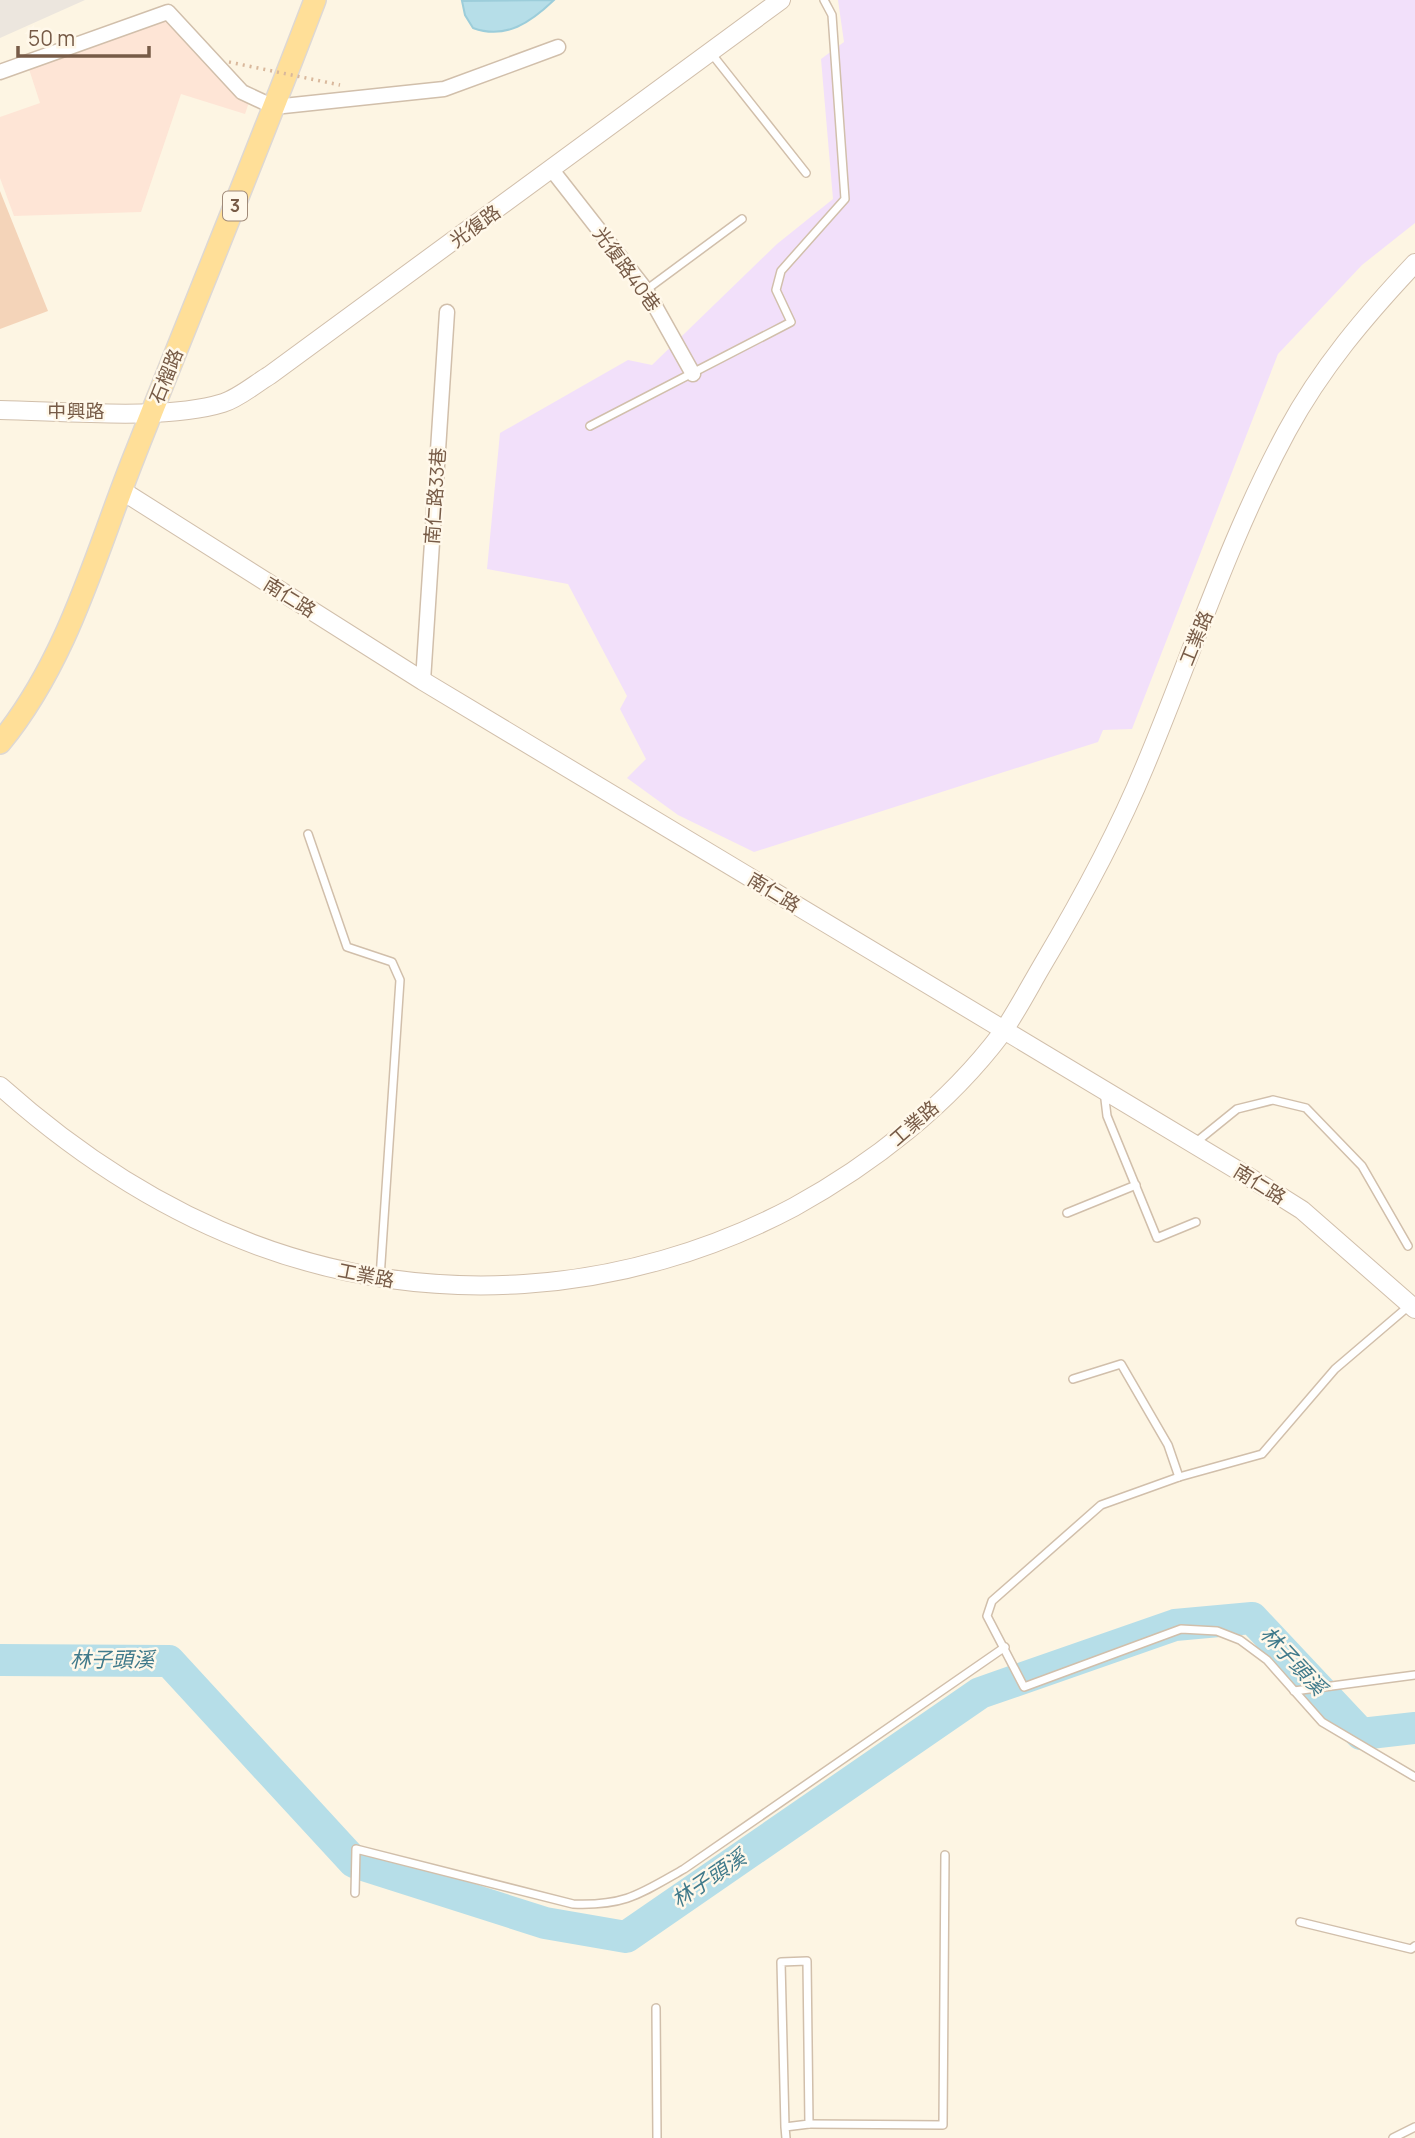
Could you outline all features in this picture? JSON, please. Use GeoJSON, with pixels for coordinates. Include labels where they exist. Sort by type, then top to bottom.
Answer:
{"type":"FeatureCollection","features":[{"type":"Feature","properties":{"kind":"main road","name":"石榴路"},"geometry":{"type":"LineString","coordinates":[[0,743],[19,719],[45,677],[86,592],[121,490],[315,0]]}},
{"type":"Feature","properties":{"kind":"street","name":"光復路"},"geometry":{"type":"LineString","coordinates":[[152,411],[200,409],[226,402],[270,375],[781,0]]}},
{"type":"Feature","properties":{"kind":"street"},"geometry":{"type":"LineString","coordinates":[[0,72],[168,12],[242,92],[274,107],[444,89],[558,47]]}},
{"type":"Feature","properties":{"kind":"street","name":"光復路40巷"},"geometry":{"type":"LineString","coordinates":[[552,170],[646,290],[693,374]]}},
{"type":"Feature","properties":{"kind":"street","name":"工業路"},"geometry":{"type":"LineString","coordinates":[[0,1086],[54,1135],[124,1182],[218,1232],[287,1256],[380,1279],[485,1286],[577,1279],[655,1262],[733,1236],[810,1198],[881,1151],[946,1095],[1003,1031],[1076,909],[1114,834],[1144,768],[1243,519],[1289,427],[1345,340],[1415,263]]}},
{"type":"Feature","properties":{"kind":"street","name":"南仁路33巷"},"geometry":{"type":"LineString","coordinates":[[423,681],[447,312]]}},
{"type":"Feature","properties":{"kind":"street","name":"中興路"},"geometry":{"type":"LineString","coordinates":[[0,410],[152,411]]}},
{"type":"Feature","properties":{"kind":"street","name":"南仁路"},"geometry":{"type":"LineString","coordinates":[[121,490],[423,681],[1003,1031],[1104,1087],[1195,1143],[1301,1210],[1413,1305]]}},
{"type":"Feature","properties":{"kind":"lane"},"geometry":{"type":"LineString","coordinates":[[590,426],[791,322],[776,290],[781,271],[845,199],[832,15],[824,0]]}},
{"type":"Feature","properties":{"kind":"lane"},"geometry":{"type":"LineString","coordinates":[[711,53],[806,173]]}},
{"type":"Feature","properties":{"kind":"lane"},"geometry":{"type":"LineString","coordinates":[[646,290],[742,219]]}},
{"type":"Feature","properties":{"kind":"lane"},"geometry":{"type":"LineString","coordinates":[[308,834],[347,947],[392,962],[400,980],[380,1279]]}},
{"type":"Feature","properties":{"kind":"lane"},"geometry":{"type":"LineString","coordinates":[[1104,1087],[1107,1116],[1157,1238],[1196,1222]]}},
{"type":"Feature","properties":{"kind":"lane"},"geometry":{"type":"LineString","coordinates":[[1195,1143],[1237,1108],[1273,1100],[1306,1108],[1362,1166],[1408,1246]]}},
{"type":"Feature","properties":{"kind":"lane"},"geometry":{"type":"LineString","coordinates":[[1067,1213],[1136,1185]]}},
{"type":"Feature","properties":{"kind":"lane"},"geometry":{"type":"LineString","coordinates":[[1413,1305],[1335,1369],[1262,1454],[1179,1477],[1101,1505],[992,1601],[986,1616],[1005,1647],[1024,1687],[1181,1629],[1217,1631],[1240,1640],[1267,1660],[1322,1722],[1415,1776]]}},
{"type":"Feature","properties":{"kind":"lane"},"geometry":{"type":"LineString","coordinates":[[1073,1379],[1121,1364],[1168,1445],[1179,1477]]}},
{"type":"Feature","properties":{"kind":"lane"},"geometry":{"type":"LineString","coordinates":[[355,1893],[356,1849],[573,1904],[606,1906],[632,1899],[684,1869],[1005,1647]]}},
{"type":"Feature","properties":{"kind":"lane"},"geometry":{"type":"LineString","coordinates":[[1294,1691],[1415,1675]]}},
{"type":"Feature","properties":{"kind":"lane"},"geometry":{"type":"LineString","coordinates":[[786,2127],[809,2124],[943,2125],[945,1855]]}},
{"type":"Feature","properties":{"kind":"lane"},"geometry":{"type":"LineString","coordinates":[[1300,1922],[1411,1948],[1415,1946]]}},
{"type":"Feature","properties":{"kind":"lane"},"geometry":{"type":"LineString","coordinates":[[786,2138],[781,1962],[807,1961],[809,2124]]}},
{"type":"Feature","properties":{"kind":"lane"},"geometry":{"type":"LineString","coordinates":[[656,2008],[657,2138]]}},
{"type":"Feature","properties":{"kind":"lane"},"geometry":{"type":"LineString","coordinates":[[1393,2138],[1415,2127]]}},
{"type":"Feature","properties":{"kind":"path"},"geometry":{"type":"LineString","coordinates":[[229,62],[340,85]]}},
{"type":"Feature","properties":{"kind":"shaded area"},"geometry":{"type":"Polygon","coordinates":[[[0,0],[85,0],[0,38],[0,0]]]}},
{"type":"Feature","properties":{"kind":"shaded area"},"geometry":{"type":"Polygon","coordinates":[[[838,0],[1415,0],[1415,223],[1362,265],[1278,354],[1132,729],[1103,730],[1098,742],[754,852],[678,815],[627,778],[646,759],[620,709],[627,696],[568,584],[487,569],[500,433],[628,360],[652,365],[777,244],[833,199],[821,59],[844,42],[838,0]]]}},
{"type":"Feature","properties":{"kind":"shaded area"},"geometry":{"type":"Polygon","coordinates":[[[175,17],[252,93],[245,114],[181,94],[141,212],[14,216],[0,178],[0,117],[40,103],[29,69],[175,17]]]}},
{"type":"Feature","properties":{"kind":"water"},"geometry":{"type":"Polygon","coordinates":[[[554,0],[527,22],[496,32],[473,28],[465,15],[462,1],[554,0]]]}},
{"type":"Feature","properties":{"kind":"building"},"geometry":{"type":"Polygon","coordinates":[[[0,191],[48,311],[0,329],[0,191]]]}},
{"type":"Feature","properties":{"kind":"waterway","name":"林子頭溪"},"geometry":{"type":"LineString","coordinates":[[0,1660],[169,1661],[354,1862],[545,1923],[626,1937],[980,1693],[1175,1625],[1252,1618],[1361,1734],[1415,1728]]}}]}
